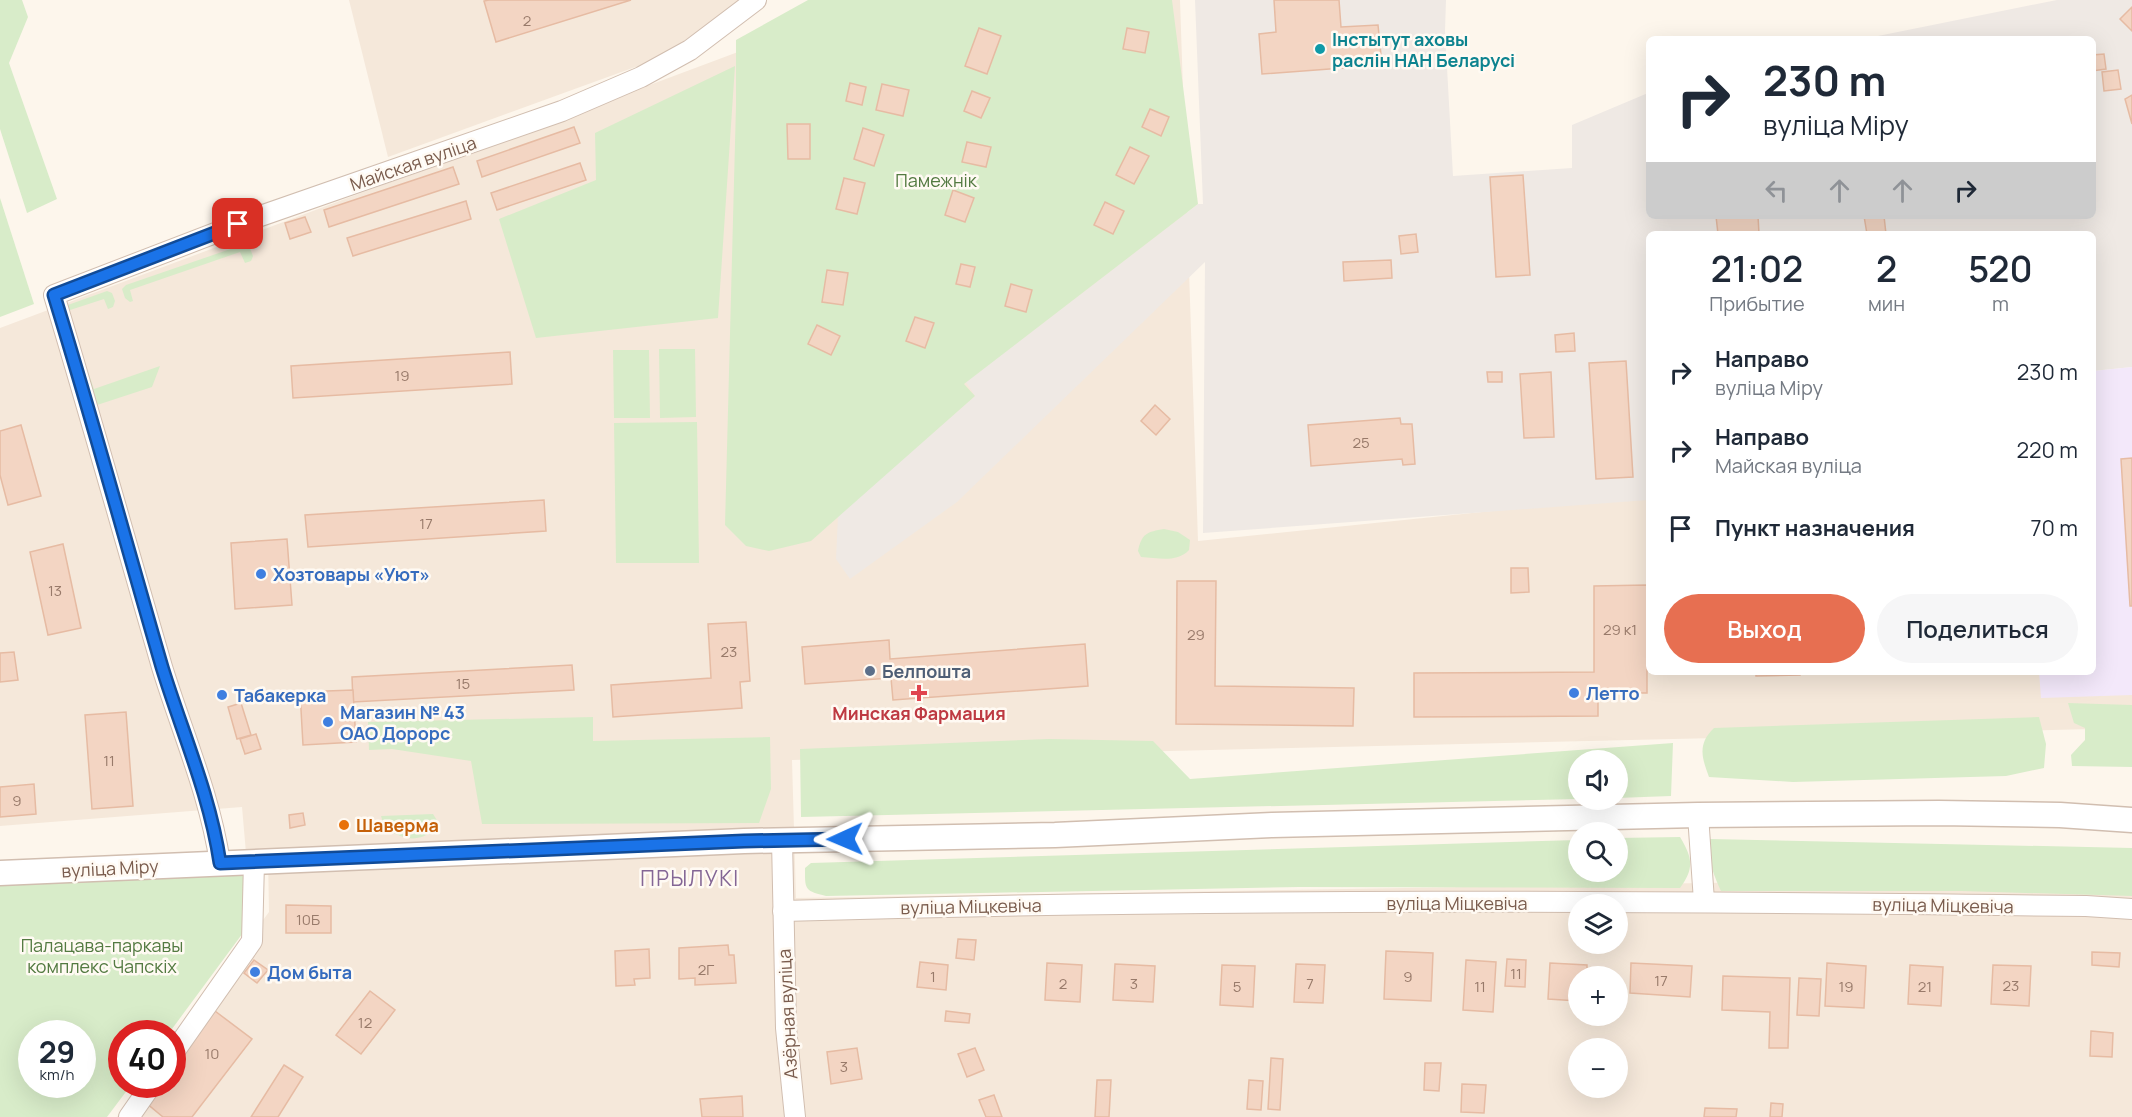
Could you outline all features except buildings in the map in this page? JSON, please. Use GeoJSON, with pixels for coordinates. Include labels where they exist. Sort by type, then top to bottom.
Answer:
{"type":"FeatureCollection","features":[{"type":"Feature","properties":{"kind":"street","name":"Майская вуліца"},"geometry":{"type":"LineString","coordinates":[[220,863],[216,832],[208,804],[164,670],[54,295],[249,220],[562,111],[641,77],[690,50],[756,0]]}},
{"type":"Feature","properties":{"kind":"street","name":"вуліца Міру"},"geometry":{"type":"LineString","coordinates":[[0,873],[782,840],[1055,835],[1272,825],[1698,815],[1939,813],[2132,819]]}},
{"type":"Feature","properties":{"kind":"street"},"geometry":{"type":"LineString","coordinates":[[1698,815],[1704,901]]}},
{"type":"Feature","properties":{"kind":"street","name":"Азёрная вуліца"},"geometry":{"type":"LineString","coordinates":[[782,840],[786,1028],[795,1117]]}},
{"type":"Feature","properties":{"kind":"street"},"geometry":{"type":"LineString","coordinates":[[186,1035],[252,941],[254,862]]}},
{"type":"Feature","properties":{"kind":"street","name":"вуліца Міцкевіча"},"geometry":{"type":"LineString","coordinates":[[783,911],[1011,904],[1704,901],[2074,906],[2132,909]]}},
{"type":"Feature","properties":{"kind":"street"},"geometry":{"type":"LineString","coordinates":[[129,1117],[142,1098]]}},
{"type":"Feature","properties":{"kind":"shaded area"},"geometry":{"type":"Polygon","coordinates":[[[349,0],[741,0],[660,58],[388,157],[349,0]]]}},
{"type":"Feature","properties":{"kind":"shaded area"},"geometry":{"type":"Polygon","coordinates":[[[877,0],[1180,0],[1198,541],[1646,495],[1646,675],[2096,675],[2096,649],[2132,446],[2132,728],[792,760],[796,898],[2015,878],[2132,886],[2132,1117],[117,1117],[131,1098],[186,1098],[186,1024],[269,912],[268,856],[246,853],[242,807],[0,826],[0,328],[877,0]]]}},
{"type":"Feature","properties":{"kind":"shaded area"},"geometry":{"type":"Polygon","coordinates":[[[1195,0],[1446,0],[1445,31],[1453,176],[1572,168],[1572,125],[1646,94],[1646,219],[2096,219],[2096,36],[1878,36],[2057,0],[2132,0],[2132,367],[2096,371],[2096,231],[1646,231],[1646,500],[1203,533],[1205,262],[957,502],[850,579],[836,559],[838,516],[975,396],[966,382],[1198,204],[1203,204],[1195,0]]]}},
{"type":"Feature","properties":{"kind":"shaded area"},"geometry":{"type":"Polygon","coordinates":[[[2132,367],[2132,695],[2041,698],[2039,675],[2096,675],[2096,371],[2132,367]]]}},
{"type":"Feature","properties":{"kind":"green space"},"geometry":{"type":"Polygon","coordinates":[[[0,0],[22,0],[28,17],[9,63],[57,199],[27,213],[0,129],[0,0]]]}},
{"type":"Feature","properties":{"kind":"green space","name":"Памежнік"},"geometry":{"type":"Polygon","coordinates":[[[808,0],[1172,0],[1198,204],[964,384],[975,396],[811,541],[769,551],[746,546],[725,525],[736,40],[808,0]]]}},
{"type":"Feature","properties":{"kind":"green space"},"geometry":{"type":"Polygon","coordinates":[[[735,66],[718,318],[536,338],[499,219],[596,180],[595,133],[735,66]]]}},
{"type":"Feature","properties":{"kind":"green space"},"geometry":{"type":"Polygon","coordinates":[[[0,198],[34,304],[0,317],[0,198]]]}},
{"type":"Feature","properties":{"kind":"green space"},"geometry":{"type":"Polygon","coordinates":[[[245,244],[249,246],[253,256],[251,261],[245,263],[240,252],[130,290],[133,301],[130,302],[125,298],[122,289],[126,285],[245,244]]]}},
{"type":"Feature","properties":{"kind":"green space"},"geometry":{"type":"Polygon","coordinates":[[[107,291],[112,293],[115,301],[113,307],[108,309],[104,299],[67,311],[94,389],[160,366],[152,387],[94,406],[65,306],[107,291]]]}},
{"type":"Feature","properties":{"kind":"green space"},"geometry":{"type":"Polygon","coordinates":[[[659,349],[695,349],[696,417],[660,418],[659,349]]]}},
{"type":"Feature","properties":{"kind":"green space"},"geometry":{"type":"Polygon","coordinates":[[[613,350],[649,350],[650,418],[614,418],[613,350]]]}},
{"type":"Feature","properties":{"kind":"green space"},"geometry":{"type":"Polygon","coordinates":[[[697,422],[699,563],[616,563],[614,423],[697,422]]]}},
{"type":"Feature","properties":{"kind":"green space"},"geometry":{"type":"Polygon","coordinates":[[[1164,529],[1178,532],[1190,540],[1189,550],[1173,558],[1141,557],[1138,551],[1141,540],[1146,534],[1164,529]]]}},
{"type":"Feature","properties":{"kind":"green space"},"geometry":{"type":"Polygon","coordinates":[[[2068,703],[2132,705],[2132,767],[2072,766],[2071,755],[2085,740],[2085,728],[2074,723],[2068,703]]]}},
{"type":"Feature","properties":{"kind":"green space"},"geometry":{"type":"Polygon","coordinates":[[[593,717],[593,741],[770,737],[771,789],[759,823],[482,824],[471,761],[392,749],[369,750],[368,722],[593,717]]]}},
{"type":"Feature","properties":{"kind":"green space"},"geometry":{"type":"Polygon","coordinates":[[[2039,717],[2046,744],[2044,768],[2006,776],[1793,782],[1709,777],[1702,751],[1705,740],[1714,728],[2039,717]]]}},
{"type":"Feature","properties":{"kind":"green space"},"geometry":{"type":"Polygon","coordinates":[[[1049,739],[1153,741],[1190,779],[1568,751],[1568,799],[801,817],[800,749],[1049,739]]]}},
{"type":"Feature","properties":{"kind":"green space"},"geometry":{"type":"Polygon","coordinates":[[[1673,743],[1671,796],[1628,798],[1628,750],[1579,750],[1673,743]]]}},
{"type":"Feature","properties":{"kind":"green space"},"geometry":{"type":"Polygon","coordinates":[[[433,814],[438,822],[437,829],[417,838],[406,838],[385,829],[381,816],[433,814]]]}},
{"type":"Feature","properties":{"kind":"green space"},"geometry":{"type":"Polygon","coordinates":[[[1680,837],[1689,857],[1690,868],[1680,888],[1299,887],[826,896],[807,888],[805,881],[805,868],[811,863],[1568,840],[1568,882],[1628,882],[1628,838],[1680,837]]]}},
{"type":"Feature","properties":{"kind":"green space"},"geometry":{"type":"Polygon","coordinates":[[[1710,839],[2132,848],[2132,896],[1961,891],[1721,891],[1711,865],[1710,839]]]}},
{"type":"Feature","properties":{"kind":"green space","name":"Палацава-паркавы комплекс Чапскіх"},"geometry":{"type":"Polygon","coordinates":[[[262,867],[262,907],[179,1020],[108,1020],[108,1098],[121,1098],[107,1117],[0,1117],[0,878],[262,867]]]}},
{"type":"Feature","properties":{"kind":"place","name":"Інстытут аховы раслін НАН Беларусі"},"geometry":{"type":"Point","coordinates":[1320,49]}},
{"type":"Feature","properties":{"kind":"place","name":"Хозтовары «Уют»"},"geometry":{"type":"Point","coordinates":[261,574]}},
{"type":"Feature","properties":{"kind":"place","name":"Белпошта"},"geometry":{"type":"Point","coordinates":[870,671]}},
{"type":"Feature","properties":{"kind":"place","name":"Минская Фармация"},"geometry":{"type":"Point","coordinates":[919,693]}},
{"type":"Feature","properties":{"kind":"place","name":"Летто"},"geometry":{"type":"Point","coordinates":[1574,693]}},
{"type":"Feature","properties":{"kind":"place","name":"Табакерка"},"geometry":{"type":"Point","coordinates":[222,695]}},
{"type":"Feature","properties":{"kind":"place","name":"Магазин № 43 ОАО Дорорс"},"geometry":{"type":"Point","coordinates":[328,722]}},
{"type":"Feature","properties":{"kind":"place","name":"Шаверма"},"geometry":{"type":"Point","coordinates":[344,825]}},
{"type":"Feature","properties":{"kind":"place","name":"Дом быта"},"geometry":{"type":"Point","coordinates":[255,972]}},
{"type":"Feature","properties":{"kind":"district","name":"ПРЫЛУКІ"},"geometry":{"type":"Point","coordinates":[690,878]}},
{"type":"Feature","properties":{"kind":"route"},"geometry":{"type":"LineString","coordinates":[[238,224],[54,295],[164,670],[208,804],[216,832],[220,863],[744,841],[845,839]]}}]}
